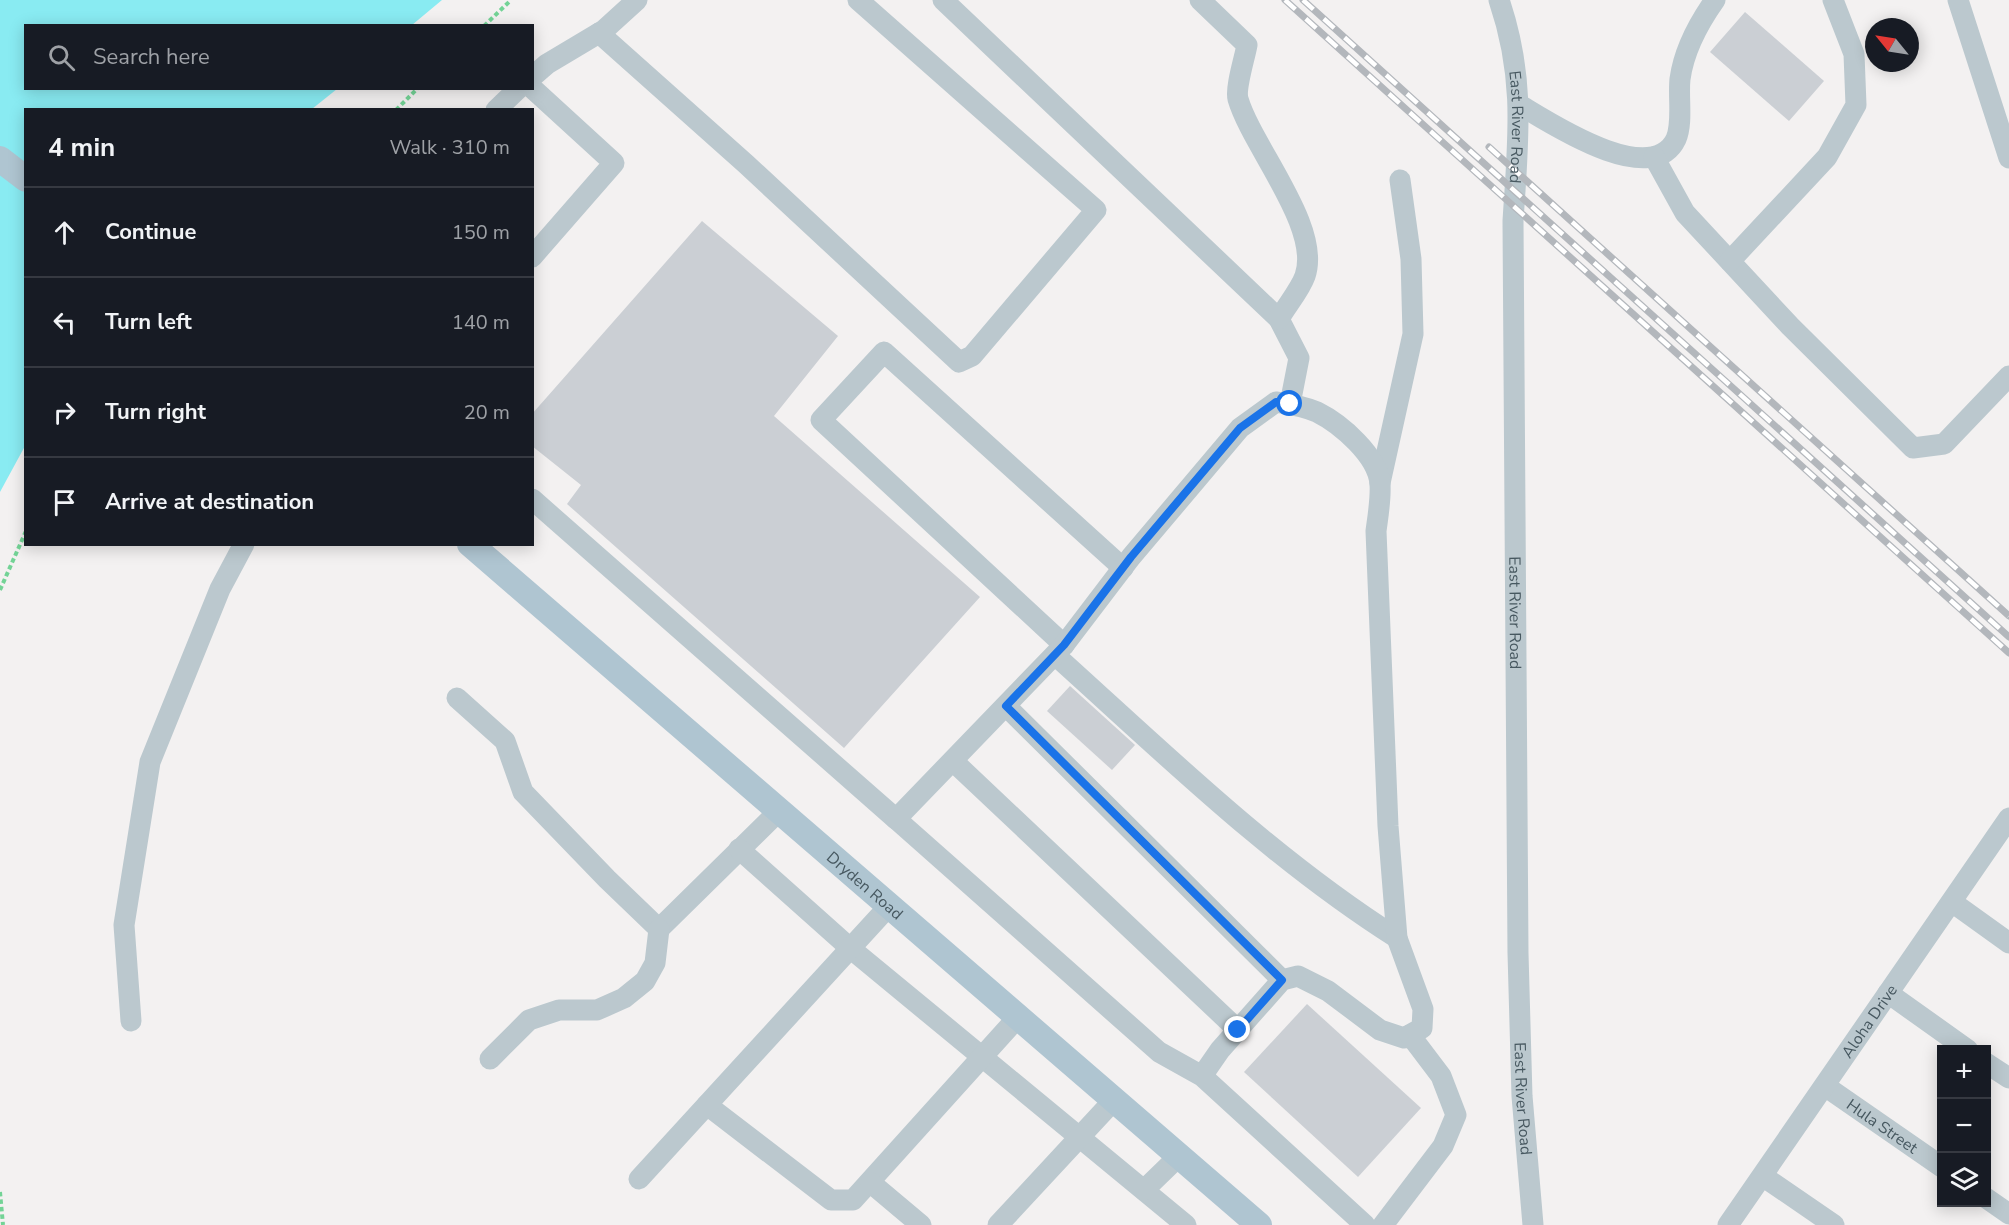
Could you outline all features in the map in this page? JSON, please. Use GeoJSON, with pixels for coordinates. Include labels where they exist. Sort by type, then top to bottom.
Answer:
{"type":"FeatureCollection","features":[{"type":"Feature","properties":{"kind":"main road"},"geometry":{"type":"LineString","coordinates":[[0,159],[24,177]]}},
{"type":"Feature","properties":{"kind":"main road","name":"Dryden Road"},"geometry":{"type":"LineString","coordinates":[[472,546],[1258,1225]]}},
{"type":"Feature","properties":{"kind":"street"},"geometry":{"type":"LineString","coordinates":[[534,75],[548,64],[599,33],[637,0]]}},
{"type":"Feature","properties":{"kind":"street"},"geometry":{"type":"LineString","coordinates":[[599,33],[746,164],[958,362],[972,356],[1096,210],[858,0]]}},
{"type":"Feature","properties":{"kind":"street"},"geometry":{"type":"LineString","coordinates":[[943,0],[1279,319],[1299,358],[1290,404]]}},
{"type":"Feature","properties":{"kind":"street"},"geometry":{"type":"LineString","coordinates":[[1200,0],[1247,45],[1237,97],[1270,169],[1295,209],[1306,244],[1305,275],[1279,319]]}},
{"type":"Feature","properties":{"kind":"street"},"geometry":{"type":"LineString","coordinates":[[1520,105],[1581,142],[1624,155],[1654,157],[1668,151],[1677,137],[1680,78],[1696,27],[1715,0]]}},
{"type":"Feature","properties":{"kind":"street"},"geometry":{"type":"LineString","coordinates":[[1730,261],[1827,157],[1856,105],[1854,54],[1833,0]]}},
{"type":"Feature","properties":{"kind":"street"},"geometry":{"type":"LineString","coordinates":[[1958,0],[2009,158]]}},
{"type":"Feature","properties":{"kind":"street","name":"East River Road"},"geometry":{"type":"LineString","coordinates":[[1500,1],[1517,70],[1520,105],[1514,222],[1518,953],[1522,1096],[1533,1225]]}},
{"type":"Feature","properties":{"kind":"street"},"geometry":{"type":"LineString","coordinates":[[498,108],[517,90]]}},
{"type":"Feature","properties":{"kind":"street"},"geometry":{"type":"LineString","coordinates":[[534,90],[614,163],[534,255]]}},
{"type":"Feature","properties":{"kind":"street"},"geometry":{"type":"LineString","coordinates":[[1654,157],[1685,213],[1912,448],[1944,444],[2009,376]]}},
{"type":"Feature","properties":{"kind":"street"},"geometry":{"type":"LineString","coordinates":[[1202,1076],[1282,980],[1298,976],[1328,991],[1380,1030],[1404,1038],[1422,1028],[1423,1009],[1397,938],[1388,826],[1377,531],[1380,483],[1413,334],[1411,259],[1400,180]]}},
{"type":"Feature","properties":{"kind":"street"},"geometry":{"type":"LineString","coordinates":[[1124,568],[884,352],[821,420],[1060,650],[1276,853],[1397,938]]}},
{"type":"Feature","properties":{"kind":"street"},"geometry":{"type":"LineString","coordinates":[[896,819],[1060,650],[1124,568],[1240,428],[1276,402],[1319,413],[1350,436],[1371,461],[1380,483]]}},
{"type":"Feature","properties":{"kind":"street"},"geometry":{"type":"LineString","coordinates":[[534,501],[1159,1052],[1202,1076],[1365,1225]]}},
{"type":"Feature","properties":{"kind":"street"},"geometry":{"type":"LineString","coordinates":[[131,1021],[124,925],[150,762],[220,589],[243,546]]}},
{"type":"Feature","properties":{"kind":"street"},"geometry":{"type":"LineString","coordinates":[[458,698],[505,741],[523,792],[659,929]]}},
{"type":"Feature","properties":{"kind":"street"},"geometry":{"type":"LineString","coordinates":[[1006,706],[1282,980]]}},
{"type":"Feature","properties":{"kind":"street"},"geometry":{"type":"LineString","coordinates":[[953,761],[1238,1030]]}},
{"type":"Feature","properties":{"kind":"street"},"geometry":{"type":"LineString","coordinates":[[490,1059],[529,1020],[559,1010],[597,1010],[624,998],[645,981],[655,963],[659,929],[779,811]]}},
{"type":"Feature","properties":{"kind":"street","name":"Aloha Drive"},"geometry":{"type":"LineString","coordinates":[[1728,1225],[1764,1177],[2009,818]]}},
{"type":"Feature","properties":{"kind":"street"},"geometry":{"type":"LineString","coordinates":[[739,849],[850,948],[1186,1225]]}},
{"type":"Feature","properties":{"kind":"street"},"geometry":{"type":"LineString","coordinates":[[1952,902],[2009,943]]}},
{"type":"Feature","properties":{"kind":"street"},"geometry":{"type":"LineString","coordinates":[[639,1179],[890,906]]}},
{"type":"Feature","properties":{"kind":"street"},"geometry":{"type":"LineString","coordinates":[[1888,993],[1961,1045]]}},
{"type":"Feature","properties":{"kind":"street"},"geometry":{"type":"LineString","coordinates":[[707,1105],[831,1200],[853,1200],[871,1183],[1018,1017]]}},
{"type":"Feature","properties":{"kind":"street"},"geometry":{"type":"LineString","coordinates":[[1383,1225],[1443,1146],[1456,1114],[1441,1076],[1410,1035]]}},
{"type":"Feature","properties":{"kind":"street"},"geometry":{"type":"LineString","coordinates":[[1991,1066],[2009,1078]]}},
{"type":"Feature","properties":{"kind":"street","name":"Hula Street"},"geometry":{"type":"LineString","coordinates":[[1825,1086],[1937,1164]]}},
{"type":"Feature","properties":{"kind":"street"},"geometry":{"type":"LineString","coordinates":[[998,1225],[1114,1100]]}},
{"type":"Feature","properties":{"kind":"street"},"geometry":{"type":"LineString","coordinates":[[1144,1190],[1179,1156]]}},
{"type":"Feature","properties":{"kind":"street"},"geometry":{"type":"LineString","coordinates":[[1764,1177],[1834,1225]]}},
{"type":"Feature","properties":{"kind":"street"},"geometry":{"type":"LineString","coordinates":[[871,1183],[921,1225]]}},
{"type":"Feature","properties":{"kind":"street"},"geometry":{"type":"LineString","coordinates":[[1991,1201],[2009,1214]]}},
{"type":"Feature","properties":{"kind":"path"},"geometry":{"type":"LineString","coordinates":[[486,24],[511,0]]}},
{"type":"Feature","properties":{"kind":"path"},"geometry":{"type":"LineString","coordinates":[[398,108],[416,90]]}},
{"type":"Feature","properties":{"kind":"path"},"geometry":{"type":"LineString","coordinates":[[0,590],[24,536]]}},
{"type":"Feature","properties":{"kind":"path"},"geometry":{"type":"LineString","coordinates":[[0,1192],[3,1225]]}},
{"type":"Feature","properties":{"kind":"water"},"geometry":{"type":"Polygon","coordinates":[[[0,0],[442,0],[413,24],[24,24],[24,90],[336,90],[313,108],[24,108],[24,448],[0,492],[0,0]]]}},
{"type":"Feature","properties":{"kind":"building"},"geometry":{"type":"Polygon","coordinates":[[[1745,12],[1824,81],[1789,121],[1710,52],[1745,12]]]}},
{"type":"Feature","properties":{"kind":"building"},"geometry":{"type":"Polygon","coordinates":[[[702,221],[838,336],[774,416],[980,597],[844,748],[567,504],[581,485],[534,448],[534,412],[702,221]]]}},
{"type":"Feature","properties":{"kind":"building"},"geometry":{"type":"Polygon","coordinates":[[[1070,686],[1135,745],[1112,770],[1047,711],[1070,686]]]}},
{"type":"Feature","properties":{"kind":"building"},"geometry":{"type":"Polygon","coordinates":[[[1307,1004],[1421,1108],[1358,1177],[1244,1072],[1307,1004]]]}},
{"type":"Feature","properties":{"kind":"railway"},"geometry":{"type":"LineString","coordinates":[[1285,0],[2009,653]]}},
{"type":"Feature","properties":{"kind":"railway"},"geometry":{"type":"LineString","coordinates":[[1303,0],[2009,637]]}},
{"type":"Feature","properties":{"kind":"railway"},"geometry":{"type":"LineString","coordinates":[[1489,147],[2009,616]]}},
{"type":"Feature","properties":{"kind":"route"},"geometry":{"type":"LineString","coordinates":[[1238,1030],[1282,980],[1006,706],[1064,645],[1131,557],[1240,428],[1276,402],[1290,404]]}}]}
